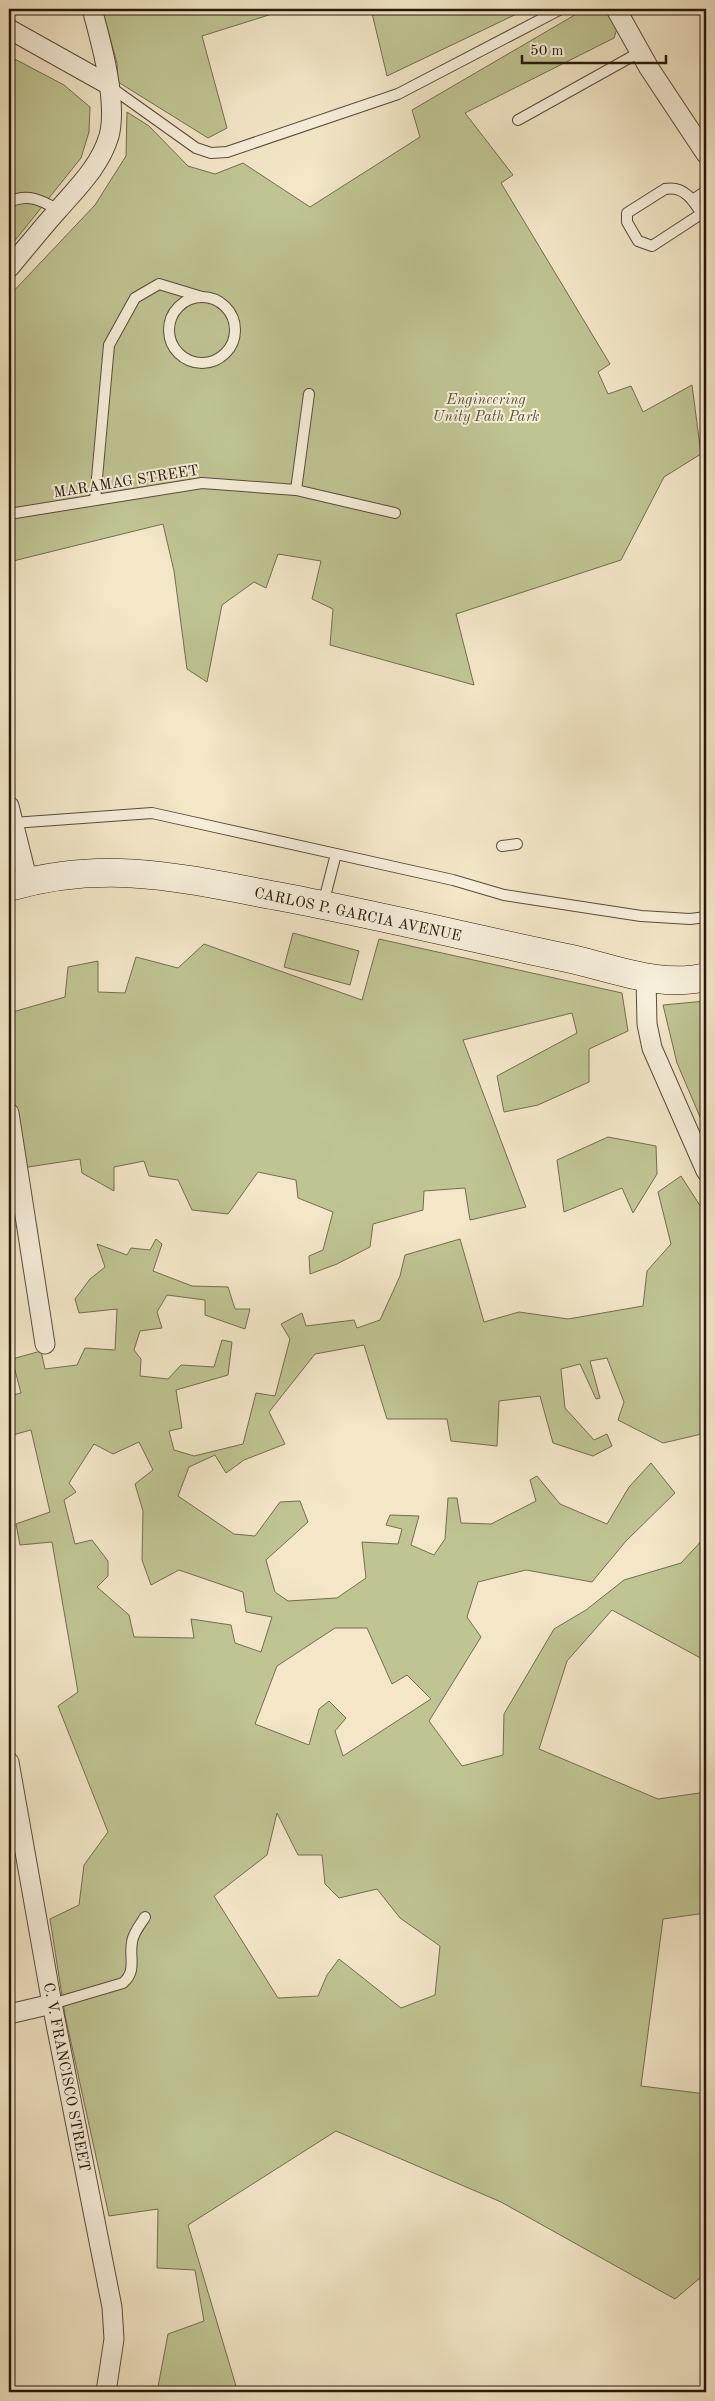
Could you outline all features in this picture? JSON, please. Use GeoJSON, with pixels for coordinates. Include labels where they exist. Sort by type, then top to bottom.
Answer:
{"type":"FeatureCollection","features":[{"type":"Feature","properties":{"kind":"main road","name":"CARLOS P. GARCIA AVENUE"},"geometry":{"type":"LineString","coordinates":[[18,884],[82,873],[122,872],[167,876],[322,905],[581,961],[646,978],[669,980],[706,977]]}},
{"type":"Feature","properties":{"kind":"street"},"geometry":{"type":"LineString","coordinates":[[9,268],[89,174],[102,155],[109,134],[108,85],[104,56],[92,9]]}},
{"type":"Feature","properties":{"kind":"street"},"geometry":{"type":"LineString","coordinates":[[616,9],[640,52],[705,150]]}},
{"type":"Feature","properties":{"kind":"street"},"geometry":{"type":"LineString","coordinates":[[9,28],[108,85]]}},
{"type":"Feature","properties":{"kind":"street"},"geometry":{"type":"LineString","coordinates":[[11,815],[18,884]]}},
{"type":"Feature","properties":{"kind":"street"},"geometry":{"type":"LineString","coordinates":[[646,978],[647,1024],[652,1048],[706,1171]]}},
{"type":"Feature","properties":{"kind":"street"},"geometry":{"type":"LineString","coordinates":[[9,1113],[46,1344]]}},
{"type":"Feature","properties":{"kind":"street","name":"C. V. FRANCISCO STREET"},"geometry":{"type":"LineString","coordinates":[[9,1762],[52,2004],[112,2307],[114,2340],[106,2392]]}},
{"type":"Feature","properties":{"kind":"street"},"geometry":{"type":"LineString","coordinates":[[9,2014],[52,2004]]}},
{"type":"Feature","properties":{"kind":"lane"},"geometry":{"type":"LineString","coordinates":[[108,85],[196,148],[211,153],[226,152],[398,94],[561,9]]}},
{"type":"Feature","properties":{"kind":"lane"},"geometry":{"type":"LineString","coordinates":[[518,120],[640,52]]}},
{"type":"Feature","properties":{"kind":"lane"},"geometry":{"type":"LineString","coordinates":[[671,188],[682,191],[694,199],[704,217],[652,246],[638,241],[627,222],[627,213],[632,208],[665,189],[671,188]]}},
{"type":"Feature","properties":{"kind":"lane"},"geometry":{"type":"LineString","coordinates":[[694,199],[706,191]]}},
{"type":"Feature","properties":{"kind":"lane"},"geometry":{"type":"LineString","coordinates":[[9,202],[28,198],[43,201],[58,210]]}},
{"type":"Feature","properties":{"kind":"lane"},"geometry":{"type":"LineString","coordinates":[[95,500],[109,344],[135,298],[159,284],[214,299],[231,314],[235,325],[231,348],[212,362],[190,361],[180,355],[172,346],[169,336],[169,324],[173,314],[181,305],[191,299],[202,297]]}},
{"type":"Feature","properties":{"kind":"lane"},"geometry":{"type":"LineString","coordinates":[[296,490],[309,394]]}},
{"type":"Feature","properties":{"kind":"lane","name":"MARAMAG STREET"},"geometry":{"type":"LineString","coordinates":[[9,514],[202,483],[296,490],[395,513]]}},
{"type":"Feature","properties":{"kind":"lane"},"geometry":{"type":"LineString","coordinates":[[11,815],[152,813],[453,880],[504,896],[641,916],[690,919],[706,917]]}},
{"type":"Feature","properties":{"kind":"lane"},"geometry":{"type":"LineString","coordinates":[[502,846],[517,844]]}},
{"type":"Feature","properties":{"kind":"lane"},"geometry":{"type":"LineString","coordinates":[[322,905],[336,854]]}},
{"type":"Feature","properties":{"kind":"lane"},"geometry":{"type":"LineString","coordinates":[[52,2004],[122,1983],[130,1977],[132,1942],[145,1917]]}},
{"type":"Feature","properties":{"kind":"green space"},"geometry":{"type":"Polygon","coordinates":[[[102,9],[288,9],[202,36],[227,128],[208,138],[118,82],[117,63],[102,9]]]}},
{"type":"Feature","properties":{"kind":"green space"},"geometry":{"type":"Polygon","coordinates":[[[371,9],[527,9],[387,76],[371,9]]]}},
{"type":"Feature","properties":{"kind":"green space","name":"Engineering Unity Path Park"},"geometry":{"type":"Polygon","coordinates":[[[585,9],[606,9],[618,25],[614,38],[465,113],[513,175],[501,183],[610,364],[598,372],[608,394],[631,386],[643,412],[692,385],[701,454],[664,477],[621,560],[456,614],[474,685],[330,645],[333,609],[312,599],[321,561],[278,554],[266,588],[254,582],[222,605],[207,682],[187,669],[174,571],[163,524],[9,562],[9,296],[95,205],[126,156],[127,112],[149,126],[188,166],[215,174],[243,163],[310,207],[420,137],[412,110],[585,9]]]}},
{"type":"Feature","properties":{"kind":"green space"},"geometry":{"type":"Polygon","coordinates":[[[9,56],[64,85],[90,107],[89,132],[81,158],[9,248],[9,56]]]}},
{"type":"Feature","properties":{"kind":"green space"},"geometry":{"type":"Polygon","coordinates":[[[293,933],[359,951],[350,985],[284,967],[293,933]]]}},
{"type":"Feature","properties":{"kind":"green space"},"geometry":{"type":"Polygon","coordinates":[[[379,939],[622,993],[628,1031],[589,1049],[589,1082],[538,1105],[504,1112],[497,1076],[577,1033],[572,1013],[463,1040],[526,1207],[470,1220],[465,1188],[424,1191],[423,1210],[373,1224],[370,1247],[337,1264],[310,1274],[309,1256],[323,1250],[333,1212],[298,1198],[296,1180],[258,1172],[228,1214],[192,1210],[178,1180],[149,1176],[144,1161],[114,1167],[114,1191],[82,1173],[80,1159],[9,1170],[9,1013],[65,997],[68,967],[98,961],[98,992],[125,993],[136,957],[178,968],[204,944],[362,1000],[379,939]]]}},
{"type":"Feature","properties":{"kind":"green space"},"geometry":{"type":"Polygon","coordinates":[[[706,1001],[706,1131],[677,1063],[663,1005],[706,1001]]]}},
{"type":"Feature","properties":{"kind":"green space"},"geometry":{"type":"Polygon","coordinates":[[[608,1137],[656,1146],[657,1174],[633,1213],[622,1188],[564,1212],[557,1160],[608,1137]]]}},
{"type":"Feature","properties":{"kind":"green space"},"geometry":{"type":"Polygon","coordinates":[[[681,1176],[706,1215],[706,1433],[663,1443],[618,1420],[624,1402],[607,1358],[590,1361],[600,1398],[596,1399],[580,1364],[561,1369],[565,1408],[594,1440],[607,1434],[612,1446],[593,1456],[553,1443],[540,1396],[499,1401],[497,1446],[451,1441],[447,1419],[387,1419],[364,1345],[315,1354],[269,1412],[285,1444],[244,1460],[226,1473],[215,1455],[189,1467],[178,1496],[234,1534],[255,1536],[280,1502],[300,1501],[308,1522],[266,1560],[275,1592],[288,1601],[337,1598],[366,1578],[362,1542],[398,1544],[402,1529],[386,1525],[390,1515],[419,1516],[411,1545],[434,1555],[445,1539],[448,1498],[457,1498],[461,1523],[491,1524],[536,1501],[530,1480],[537,1476],[560,1504],[607,1524],[629,1487],[651,1463],[675,1493],[626,1541],[592,1582],[526,1570],[478,1582],[467,1617],[481,1637],[429,1721],[462,1766],[503,1755],[504,1714],[554,1629],[586,1610],[624,1580],[681,1563],[706,1536],[706,1661],[612,1610],[567,1661],[539,1749],[658,1799],[706,1792],[706,1913],[663,1919],[641,2086],[706,2094],[706,2273],[675,2299],[501,2202],[336,2131],[188,2225],[236,2386],[234,2392],[157,2392],[168,2334],[204,2321],[195,2270],[157,2268],[158,2209],[109,2216],[65,2015],[50,1919],[79,1905],[84,1865],[108,1832],[58,1706],[78,1692],[52,1542],[20,1545],[16,1524],[50,1512],[31,1430],[9,1436],[9,1396],[21,1393],[12,1359],[41,1351],[45,1369],[77,1365],[85,1348],[115,1350],[117,1309],[79,1313],[75,1299],[90,1279],[105,1267],[97,1244],[127,1255],[131,1248],[150,1250],[156,1239],[162,1244],[153,1271],[192,1286],[228,1287],[235,1309],[250,1309],[245,1329],[205,1315],[205,1300],[167,1295],[157,1312],[162,1328],[140,1331],[134,1350],[141,1359],[140,1376],[168,1379],[181,1365],[214,1367],[222,1340],[232,1342],[228,1375],[176,1390],[182,1428],[169,1431],[174,1450],[194,1456],[243,1444],[256,1393],[275,1396],[290,1339],[281,1324],[302,1313],[306,1326],[354,1320],[357,1328],[380,1320],[400,1276],[405,1255],[460,1239],[484,1322],[519,1312],[568,1319],[643,1306],[647,1271],[671,1244],[658,1192],[681,1176]],[[139,1442],[113,1454],[94,1444],[69,1483],[76,1492],[64,1500],[75,1544],[92,1540],[108,1561],[108,1576],[97,1587],[129,1615],[134,1637],[194,1638],[191,1619],[231,1625],[235,1643],[261,1652],[272,1617],[246,1612],[243,1592],[179,1570],[151,1585],[142,1560],[143,1511],[135,1484],[153,1470],[139,1442]],[[335,1628],[277,1666],[255,1724],[309,1745],[319,1709],[329,1701],[346,1718],[335,1731],[343,1756],[431,1699],[407,1675],[392,1684],[367,1628],[335,1628]],[[277,1813],[267,1855],[214,1896],[278,1998],[318,1996],[327,1975],[339,1959],[401,2008],[435,1995],[440,1946],[400,1918],[377,1889],[339,1898],[325,1884],[322,1855],[298,1855],[277,1813]]]}}]}
